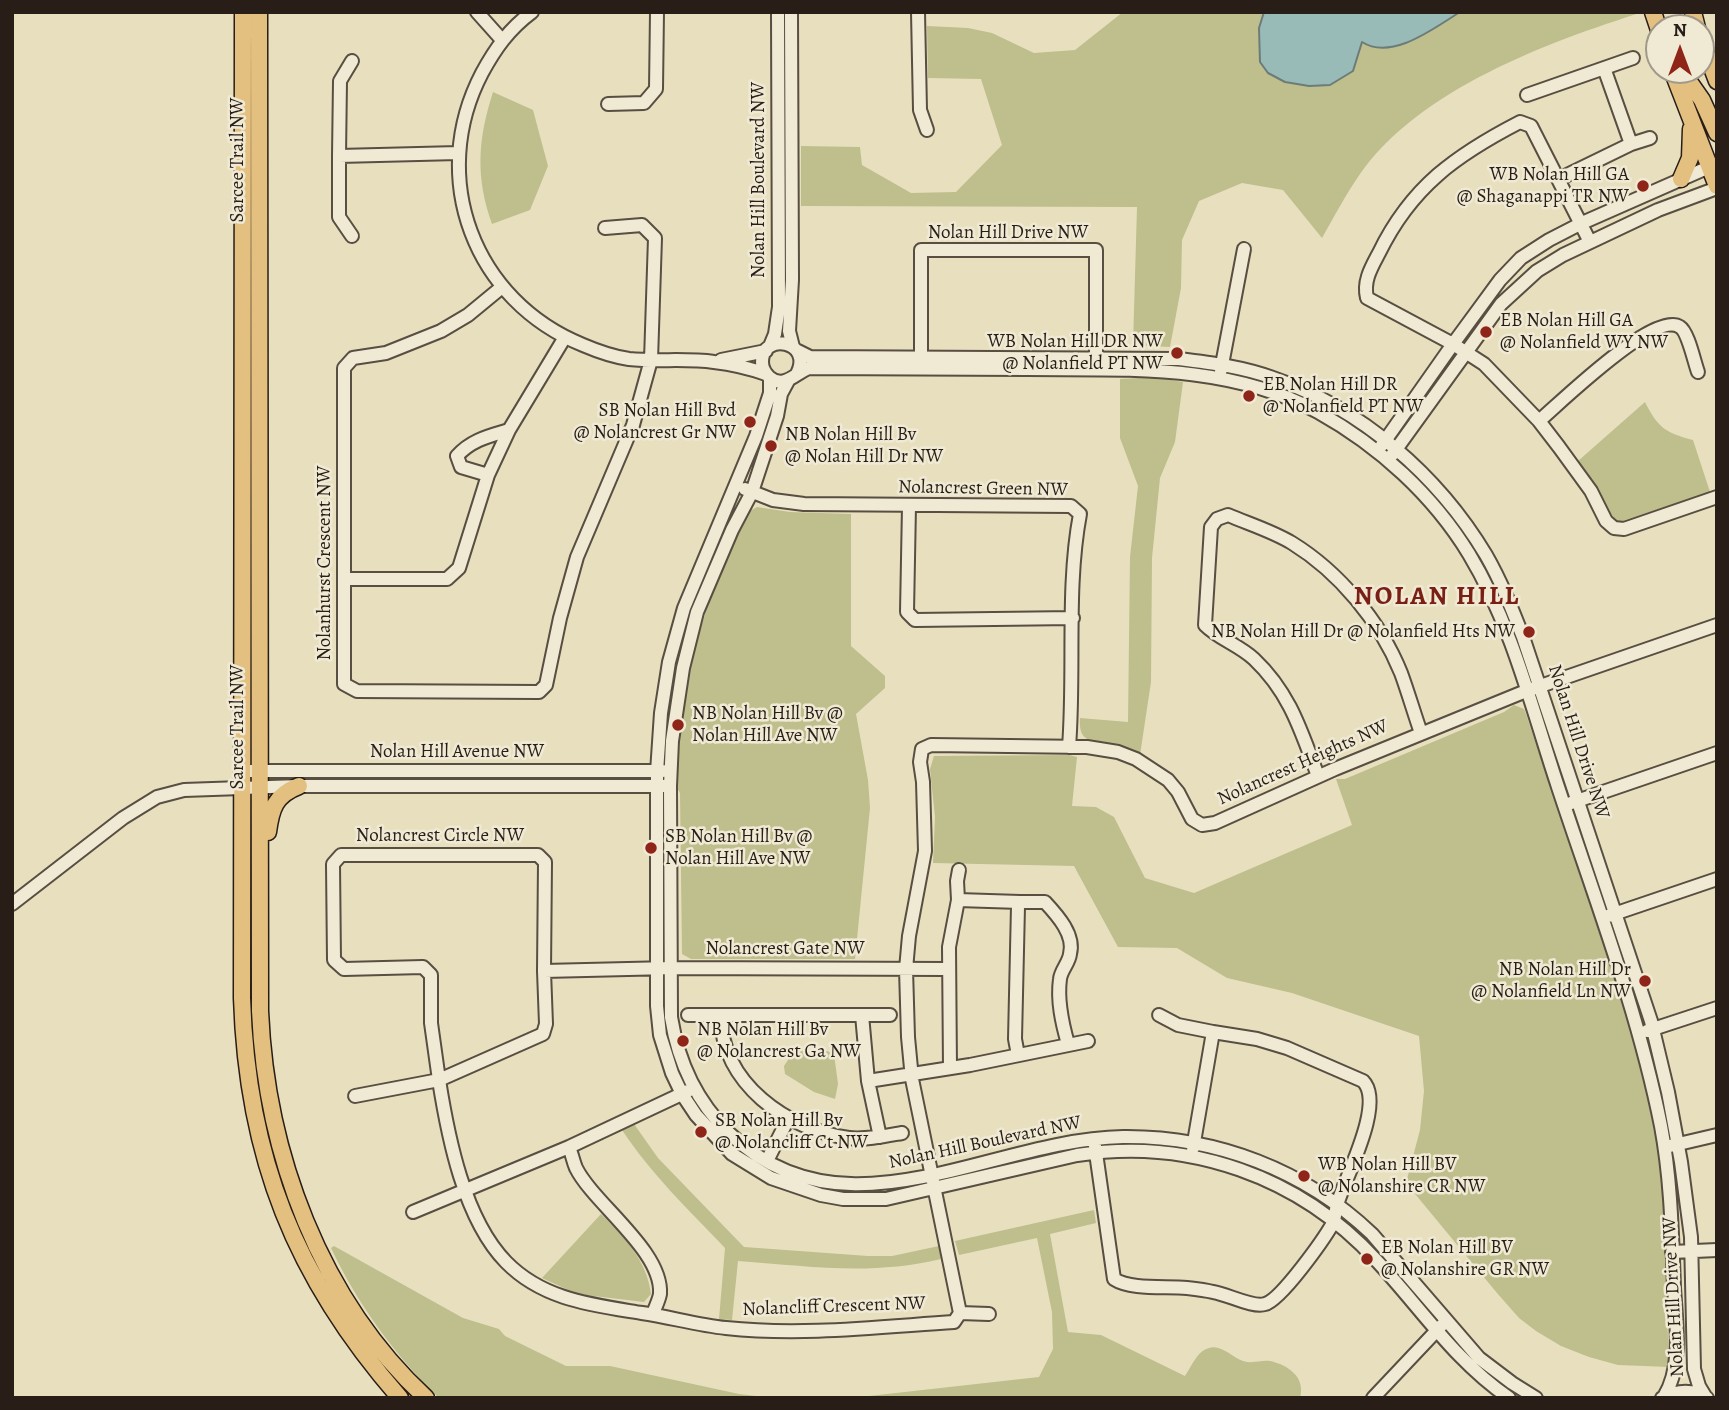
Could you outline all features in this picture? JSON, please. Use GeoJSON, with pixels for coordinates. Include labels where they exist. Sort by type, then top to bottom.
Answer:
{"type":"FeatureCollection","features":[{"type":"Feature","properties":{"kind":"main road","name":"Sarcee Trail NW"},"geometry":{"type":"LineString","coordinates":[[243,12],[251,779],[260,854],[261,1039],[272,1114],[285,1166],[308,1226],[337,1282],[384,1351],[426,1398]]}},
{"type":"Feature","properties":{"kind":"main road","name":"Sarcee Trail NW"},"geometry":{"type":"LineString","coordinates":[[260,12],[251,779],[243,1023],[253,1114],[265,1162],[284,1216],[320,1291],[360,1351],[400,1398]]}},
{"type":"Feature","properties":{"kind":"main road"},"geometry":{"type":"LineString","coordinates":[[1677,84],[1691,123],[1714,166],[1717,187]]}},
{"type":"Feature","properties":{"kind":"main road"},"geometry":{"type":"LineString","coordinates":[[1691,84],[1717,133]]}},
{"type":"Feature","properties":{"kind":"main road"},"geometry":{"type":"LineString","coordinates":[[1681,179],[1690,158],[1691,123]]}},
{"type":"Feature","properties":{"kind":"main road"},"geometry":{"type":"LineString","coordinates":[[260,854],[266,842],[273,804],[279,796],[299,786]]}},
{"type":"Feature","properties":{"kind":"street"},"geometry":{"type":"LineString","coordinates":[[477,12],[502,40]]}},
{"type":"Feature","properties":{"kind":"street"},"geometry":{"type":"LineString","coordinates":[[531,12],[502,40],[470,97],[458,153],[464,216],[474,243],[502,287],[533,315],[565,337],[584,346],[627,359],[712,361],[743,366],[781,382],[792,378],[801,363],[795,349],[782,343],[768,349],[712,361]]}},
{"type":"Feature","properties":{"kind":"street"},"geometry":{"type":"LineString","coordinates":[[608,104],[644,103],[656,89],[657,12]]}},
{"type":"Feature","properties":{"kind":"street","name":"Nolan Hill Boulevard NW"},"geometry":{"type":"LineString","coordinates":[[768,349],[775,334],[779,307],[778,12]]}},
{"type":"Feature","properties":{"kind":"street","name":"Nolan Hill Boulevard NW"},"geometry":{"type":"LineString","coordinates":[[791,12],[792,280],[789,331],[795,349]]}},
{"type":"Feature","properties":{"kind":"street"},"geometry":{"type":"LineString","coordinates":[[918,12],[920,110],[927,130]]}},
{"type":"Feature","properties":{"kind":"street"},"geometry":{"type":"LineString","coordinates":[[1527,95],[1633,58]]}},
{"type":"Feature","properties":{"kind":"street"},"geometry":{"type":"LineString","coordinates":[[352,61],[340,80],[339,156],[339,216],[352,236]]}},
{"type":"Feature","properties":{"kind":"street"},"geometry":{"type":"LineString","coordinates":[[1604,68],[1631,144]]}},
{"type":"Feature","properties":{"kind":"street"},"geometry":{"type":"LineString","coordinates":[[1590,242],[1531,126],[1520,122],[1451,162],[1419,193],[1388,233],[1364,286],[1367,298],[1485,364],[1539,421],[1575,468],[1606,521],[1614,528],[1624,529],[1717,497]]}},
{"type":"Feature","properties":{"kind":"street"},"geometry":{"type":"LineString","coordinates":[[1559,179],[1631,144],[1650,138]]}},
{"type":"Feature","properties":{"kind":"street"},"geometry":{"type":"LineString","coordinates":[[339,156],[458,153]]}},
{"type":"Feature","properties":{"kind":"street"},"geometry":{"type":"LineString","coordinates":[[1381,446],[1452,344],[1500,280],[1521,258],[1582,223],[1714,166]]}},
{"type":"Feature","properties":{"kind":"street"},"geometry":{"type":"LineString","coordinates":[[1392,455],[1501,304],[1521,283],[1536,271],[1590,242],[1658,210],[1717,187]]}},
{"type":"Feature","properties":{"kind":"street"},"geometry":{"type":"LineString","coordinates":[[605,228],[642,225],[655,238],[652,360]]}},
{"type":"Feature","properties":{"kind":"street"},"geometry":{"type":"LineString","coordinates":[[1221,371],[1244,249]]}},
{"type":"Feature","properties":{"kind":"street","name":"Nolan Hill Drive NW"},"geometry":{"type":"LineString","coordinates":[[921,357],[921,250],[1096,250],[1096,364]]}},
{"type":"Feature","properties":{"kind":"street","name":"Nolanhurst Crescent NW"},"geometry":{"type":"LineString","coordinates":[[502,287],[468,314],[440,331],[386,353],[353,358],[344,368],[345,684],[357,691],[539,692],[546,685],[560,618],[577,557],[633,425],[652,360]]}},
{"type":"Feature","properties":{"kind":"street"},"geometry":{"type":"LineString","coordinates":[[1539,421],[1618,352],[1665,324],[1677,324],[1684,331],[1698,372]]}},
{"type":"Feature","properties":{"kind":"street"},"geometry":{"type":"LineString","coordinates":[[345,579],[447,579],[459,568],[488,475],[509,430],[565,337]]}},
{"type":"Feature","properties":{"kind":"street"},"geometry":{"type":"LineString","coordinates":[[768,349],[762,362],[768,376]]}},
{"type":"Feature","properties":{"kind":"street","name":"Nolan Hill Drive NW"},"geometry":{"type":"LineString","coordinates":[[795,349],[810,357],[864,362],[1096,364]]}},
{"type":"Feature","properties":{"kind":"street","name":"Nolan Hill Drive NW"},"geometry":{"type":"LineString","coordinates":[[792,378],[809,368],[921,357],[1221,371],[1270,377],[1312,394],[1429,480],[1452,505],[1487,556],[1502,585],[1540,687],[1577,801],[1651,1084],[1664,1147],[1672,1252],[1675,1369],[1672,1384],[1663,1397]]}},
{"type":"Feature","properties":{"kind":"street","name":"Nolan Hill Boulevard NW"},"geometry":{"type":"LineString","coordinates":[[768,376],[767,405],[737,486],[684,608],[669,662],[661,713],[664,771],[664,968],[660,1035],[682,1094],[704,1125],[732,1154],[753,1169],[792,1187],[821,1195],[865,1199],[886,1199],[933,1181]]}},
{"type":"Feature","properties":{"kind":"street","name":"Nolan Hill Boulevard NW"},"geometry":{"type":"LineString","coordinates":[[664,771],[672,741],[683,668],[697,612],[732,530],[752,492],[777,416],[781,394],[792,378]]}},
{"type":"Feature","properties":{"kind":"street"},"geometry":{"type":"LineString","coordinates":[[488,475],[461,467],[457,456],[466,446],[509,430]]}},
{"type":"Feature","properties":{"kind":"street","name":"Nolan Hill Drive NW"},"geometry":{"type":"LineString","coordinates":[[1392,455],[1436,508],[1470,556],[1494,601],[1564,806],[1653,1029],[1688,1206],[1692,1251],[1694,1369],[1706,1397]]}},
{"type":"Feature","properties":{"kind":"street","name":"Nolancrest Green NW"},"geometry":{"type":"LineString","coordinates":[[737,486],[773,500],[804,504],[1071,506],[1080,514],[1074,545],[1073,697],[1069,747]]}},
{"type":"Feature","properties":{"kind":"street"},"geometry":{"type":"LineString","coordinates":[[909,506],[907,612],[915,620],[1073,618]]}},
{"type":"Feature","properties":{"kind":"street"},"geometry":{"type":"LineString","coordinates":[[1318,776],[1295,716],[1277,685],[1238,645],[1214,634],[1205,625],[1211,527],[1217,519],[1228,515],[1292,543],[1349,590],[1387,645],[1400,672],[1421,733]]}},
{"type":"Feature","properties":{"kind":"street","name":"Nolancrest Heights NW"},"geometry":{"type":"LineString","coordinates":[[933,1181],[911,1075],[906,969],[913,906],[925,851],[920,762],[922,749],[931,745],[1103,748],[1118,752],[1153,769],[1178,792],[1192,819],[1202,825],[1215,823],[1318,776],[1526,691],[1717,625]]}},
{"type":"Feature","properties":{"kind":"street"},"geometry":{"type":"LineString","coordinates":[[1564,806],[1717,753]]}},
{"type":"Feature","properties":{"kind":"street","name":"Nolan Hill Avenue NW"},"geometry":{"type":"LineString","coordinates":[[251,779],[664,771]]}},
{"type":"Feature","properties":{"kind":"street","name":"Nolan Hill Avenue NW"},"geometry":{"type":"LineString","coordinates":[[251,779],[299,786],[664,786]]}},
{"type":"Feature","properties":{"kind":"street"},"geometry":{"type":"LineString","coordinates":[[12,904],[123,818],[157,797],[251,779]]}},
{"type":"Feature","properties":{"kind":"street","name":"Nolancrest Circle NW"},"geometry":{"type":"LineString","coordinates":[[341,855],[538,855],[545,862],[544,971],[546,1024],[543,1034],[439,1080],[431,1023],[431,975],[423,967],[344,969],[334,960],[334,864],[341,855]]}},
{"type":"Feature","properties":{"kind":"street"},"geometry":{"type":"LineString","coordinates":[[950,1068],[948,947],[958,900],[957,881],[960,870]]}},
{"type":"Feature","properties":{"kind":"street"},"geometry":{"type":"LineString","coordinates":[[1608,916],[1717,879]]}},
{"type":"Feature","properties":{"kind":"street"},"geometry":{"type":"LineString","coordinates":[[958,900],[1045,902],[1056,914],[1072,941],[1070,957],[1060,974],[1059,989],[1062,1021],[1068,1044]]}},
{"type":"Feature","properties":{"kind":"street"},"geometry":{"type":"LineString","coordinates":[[1017,1055],[1015,1039],[1020,902]]}},
{"type":"Feature","properties":{"kind":"street"},"geometry":{"type":"LineString","coordinates":[[544,971],[664,968]]}},
{"type":"Feature","properties":{"kind":"street","name":"Nolan Hill Boulevard NW"},"geometry":{"type":"LineString","coordinates":[[664,968],[673,1032],[681,1060],[695,1088],[721,1125],[743,1146],[767,1161],[810,1178],[855,1186],[933,1181],[1144,1138],[1193,1149],[1223,1149],[1259,1161],[1314,1189],[1467,1365],[1509,1398]]}},
{"type":"Feature","properties":{"kind":"street","name":"Nolancrest Gate NW"},"geometry":{"type":"LineString","coordinates":[[664,968],[906,969]]}},
{"type":"Feature","properties":{"kind":"street"},"geometry":{"type":"LineString","coordinates":[[906,969],[948,970]]}},
{"type":"Feature","properties":{"kind":"street"},"geometry":{"type":"LineString","coordinates":[[1638,1034],[1717,1008]]}},
{"type":"Feature","properties":{"kind":"street"},"geometry":{"type":"LineString","coordinates":[[688,1015],[890,1015]]}},
{"type":"Feature","properties":{"kind":"street"},"geometry":{"type":"LineString","coordinates":[[862,1015],[868,1082],[880,1137]]}},
{"type":"Feature","properties":{"kind":"street"},"geometry":{"type":"LineString","coordinates":[[1095,1146],[1114,1279],[1123,1285],[1196,1289],[1258,1305],[1268,1304],[1298,1273],[1336,1212],[1363,1136],[1370,1099],[1368,1086],[1363,1081],[1287,1048],[1257,1039],[1178,1026],[1159,1015]]}},
{"type":"Feature","properties":{"kind":"street"},"geometry":{"type":"LineString","coordinates":[[721,1016],[721,1033],[737,1071],[765,1102],[788,1119],[825,1133],[851,1139],[902,1133]]}},
{"type":"Feature","properties":{"kind":"street"},"geometry":{"type":"LineString","coordinates":[[1193,1149],[1213,1031]]}},
{"type":"Feature","properties":{"kind":"street"},"geometry":{"type":"LineString","coordinates":[[868,1082],[1088,1041]]}},
{"type":"Feature","properties":{"kind":"street"},"geometry":{"type":"LineString","coordinates":[[355,1096],[439,1080]]}},
{"type":"Feature","properties":{"kind":"street","name":"Nolancliff Crescent NW"},"geometry":{"type":"LineString","coordinates":[[439,1080],[447,1137],[466,1190],[489,1240],[506,1262],[528,1280],[553,1294],[581,1303],[726,1328],[777,1331],[954,1322],[960,1313],[989,1314]]}},
{"type":"Feature","properties":{"kind":"street"},"geometry":{"type":"LineString","coordinates":[[414,1212],[569,1147],[695,1088]]}},
{"type":"Feature","properties":{"kind":"street"},"geometry":{"type":"LineString","coordinates":[[767,1161],[788,1119]]}},
{"type":"Feature","properties":{"kind":"street"},"geometry":{"type":"LineString","coordinates":[[1664,1147],[1717,1135]]}},
{"type":"Feature","properties":{"kind":"street"},"geometry":{"type":"LineString","coordinates":[[569,1147],[576,1169],[614,1217],[633,1236],[656,1271],[660,1293],[653,1314]]}},
{"type":"Feature","properties":{"kind":"street"},"geometry":{"type":"LineString","coordinates":[[933,1181],[960,1313]]}},
{"type":"Feature","properties":{"kind":"street","name":"Nolan Hill Boulevard NW"},"geometry":{"type":"LineString","coordinates":[[1336,1212],[1372,1234],[1479,1358],[1528,1396]]}},
{"type":"Feature","properties":{"kind":"street"},"geometry":{"type":"LineString","coordinates":[[1672,1252],[1717,1250]]}},
{"type":"Feature","properties":{"kind":"street"},"geometry":{"type":"LineString","coordinates":[[1373,1398],[1446,1321]]}},
{"type":"Feature","properties":{"kind":"street"},"geometry":{"type":"LineString","coordinates":[[1663,1397],[1684,1391],[1706,1397]]}},
{"type":"Feature","properties":{"kind":"green space"},"geometry":{"type":"Polygon","coordinates":[[[1123,12],[1643,12],[1567,38],[1488,72],[1416,117],[1385,144],[1360,174],[1322,238],[1283,190],[1242,183],[1199,201],[1182,240],[1181,288],[1170,347],[1133,345],[1137,207],[801,206],[801,146],[860,147],[862,165],[911,193],[956,192],[1002,145],[981,79],[928,78],[927,26],[968,28],[992,33],[1034,53],[1075,50],[1123,12]]]}},
{"type":"Feature","properties":{"kind":"green space"},"geometry":{"type":"Polygon","coordinates":[[[493,92],[533,110],[548,166],[530,210],[492,224],[483,190],[481,158],[484,126],[493,92]]]}},
{"type":"Feature","properties":{"kind":"green space"},"geometry":{"type":"Polygon","coordinates":[[[1154,377],[1183,382],[1175,442],[1160,478],[1152,558],[1151,682],[1140,755],[1121,747],[1089,740],[1082,733],[1080,718],[1128,722],[1130,557],[1138,486],[1120,438],[1120,379],[1154,377]]]}},
{"type":"Feature","properties":{"kind":"green space"},"geometry":{"type":"Polygon","coordinates":[[[1645,402],[1654,418],[1664,428],[1693,440],[1710,492],[1619,522],[1578,461],[1645,402]]]}},
{"type":"Feature","properties":{"kind":"green space"},"geometry":{"type":"Polygon","coordinates":[[[757,507],[790,512],[851,514],[851,646],[885,676],[885,688],[856,714],[868,780],[870,808],[855,959],[691,959],[682,954],[680,793],[677,788],[683,713],[705,613],[731,546],[748,512],[757,507]]]}},
{"type":"Feature","properties":{"kind":"green space"},"geometry":{"type":"Polygon","coordinates":[[[1514,705],[1524,709],[1526,714],[1631,1028],[1645,1083],[1663,1192],[1669,1367],[1618,1365],[1561,1346],[1536,1331],[1519,1318],[1497,1293],[1406,1183],[1420,1130],[1424,1091],[1419,1036],[1292,993],[1227,978],[1177,948],[1118,947],[1074,866],[933,863],[935,817],[930,769],[934,756],[1077,757],[1072,806],[1096,807],[1114,817],[1145,878],[1194,893],[1352,825],[1336,779],[1345,779],[1504,712],[1514,705]]]}},
{"type":"Feature","properties":{"kind":"green space"},"geometry":{"type":"Polygon","coordinates":[[[789,1050],[827,1051],[834,1054],[838,1084],[835,1099],[814,1092],[785,1074],[784,1066],[789,1050]]]}},
{"type":"Feature","properties":{"kind":"green space"},"geometry":{"type":"Polygon","coordinates":[[[634,1124],[658,1158],[744,1247],[892,1256],[939,1246],[941,1259],[864,1268],[738,1261],[732,1320],[719,1319],[725,1248],[670,1191],[633,1146],[622,1130],[634,1124]]]}},
{"type":"Feature","properties":{"kind":"green space"},"geometry":{"type":"Polygon","coordinates":[[[1094,1210],[1096,1223],[1050,1234],[1068,1332],[1101,1335],[1185,1376],[1201,1352],[1213,1347],[1243,1361],[1270,1361],[1294,1373],[1300,1384],[1300,1398],[851,1398],[1039,1377],[1053,1349],[1052,1312],[1037,1238],[959,1255],[955,1241],[1094,1210]]]}},
{"type":"Feature","properties":{"kind":"green space"},"geometry":{"type":"Polygon","coordinates":[[[601,1214],[626,1240],[645,1270],[651,1294],[644,1302],[577,1294],[542,1278],[601,1214]]]}},
{"type":"Feature","properties":{"kind":"green space"},"geometry":{"type":"Polygon","coordinates":[[[334,1246],[463,1318],[499,1329],[505,1336],[566,1366],[610,1366],[739,1394],[773,1398],[439,1398],[407,1365],[378,1328],[341,1269],[331,1248],[334,1246]]]}},
{"type":"Feature","properties":{"kind":"water"},"geometry":{"type":"Polygon","coordinates":[[[1264,12],[1460,12],[1425,34],[1399,45],[1386,48],[1362,42],[1353,71],[1330,85],[1309,86],[1285,82],[1268,73],[1260,62],[1259,28],[1264,12]]]}},
{"type":"Feature","properties":{"kind":"place","name":"WB Nolan Hill GA @ Shaganappi TR NW"},"geometry":{"type":"Point","coordinates":[1643,186]}},
{"type":"Feature","properties":{"kind":"place","name":"EB Nolan Hill GA @ Nolanfield WY NW"},"geometry":{"type":"Point","coordinates":[1486,332]}},
{"type":"Feature","properties":{"kind":"place","name":"WB Nolan Hill DR NW @ Nolanfield PT NW"},"geometry":{"type":"Point","coordinates":[1177,353]}},
{"type":"Feature","properties":{"kind":"place","name":"EB Nolan Hill DR @ Nolanfield PT NW"},"geometry":{"type":"Point","coordinates":[1249,396]}},
{"type":"Feature","properties":{"kind":"place","name":"SB Nolan Hill Bvd @ Nolancrest Gr NW"},"geometry":{"type":"Point","coordinates":[750,422]}},
{"type":"Feature","properties":{"kind":"place","name":"NB Nolan Hill Bv @ Nolan Hill Dr NW"},"geometry":{"type":"Point","coordinates":[771,446]}},
{"type":"Feature","properties":{"kind":"place","name":"NB Nolan Hill Dr @ Nolanfield Hts NW"},"geometry":{"type":"Point","coordinates":[1529,632]}},
{"type":"Feature","properties":{"kind":"place","name":"NB Nolan Hill Bv @ Nolan Hill Ave NW"},"geometry":{"type":"Point","coordinates":[678,725]}},
{"type":"Feature","properties":{"kind":"place","name":"SB Nolan Hill Bv @ Nolan Hill Ave NW"},"geometry":{"type":"Point","coordinates":[651,848]}},
{"type":"Feature","properties":{"kind":"place","name":"NB Nolan Hill Dr @ Nolanfield Ln NW"},"geometry":{"type":"Point","coordinates":[1645,981]}},
{"type":"Feature","properties":{"kind":"place","name":"NB Nolan Hill Bv @ Nolancrest Ga NW"},"geometry":{"type":"Point","coordinates":[683,1041]}},
{"type":"Feature","properties":{"kind":"place","name":"SB Nolan Hill Bv @ Nolancliff Ct NW"},"geometry":{"type":"Point","coordinates":[701,1132]}},
{"type":"Feature","properties":{"kind":"place","name":"WB Nolan Hill BV @ Nolanshire CR NW"},"geometry":{"type":"Point","coordinates":[1304,1176]}},
{"type":"Feature","properties":{"kind":"place","name":"EB Nolan Hill BV @ Nolanshire GR NW"},"geometry":{"type":"Point","coordinates":[1367,1259]}},
{"type":"Feature","properties":{"kind":"district","name":"NOLAN HILL"},"geometry":{"type":"Point","coordinates":[1437,598]}}]}
